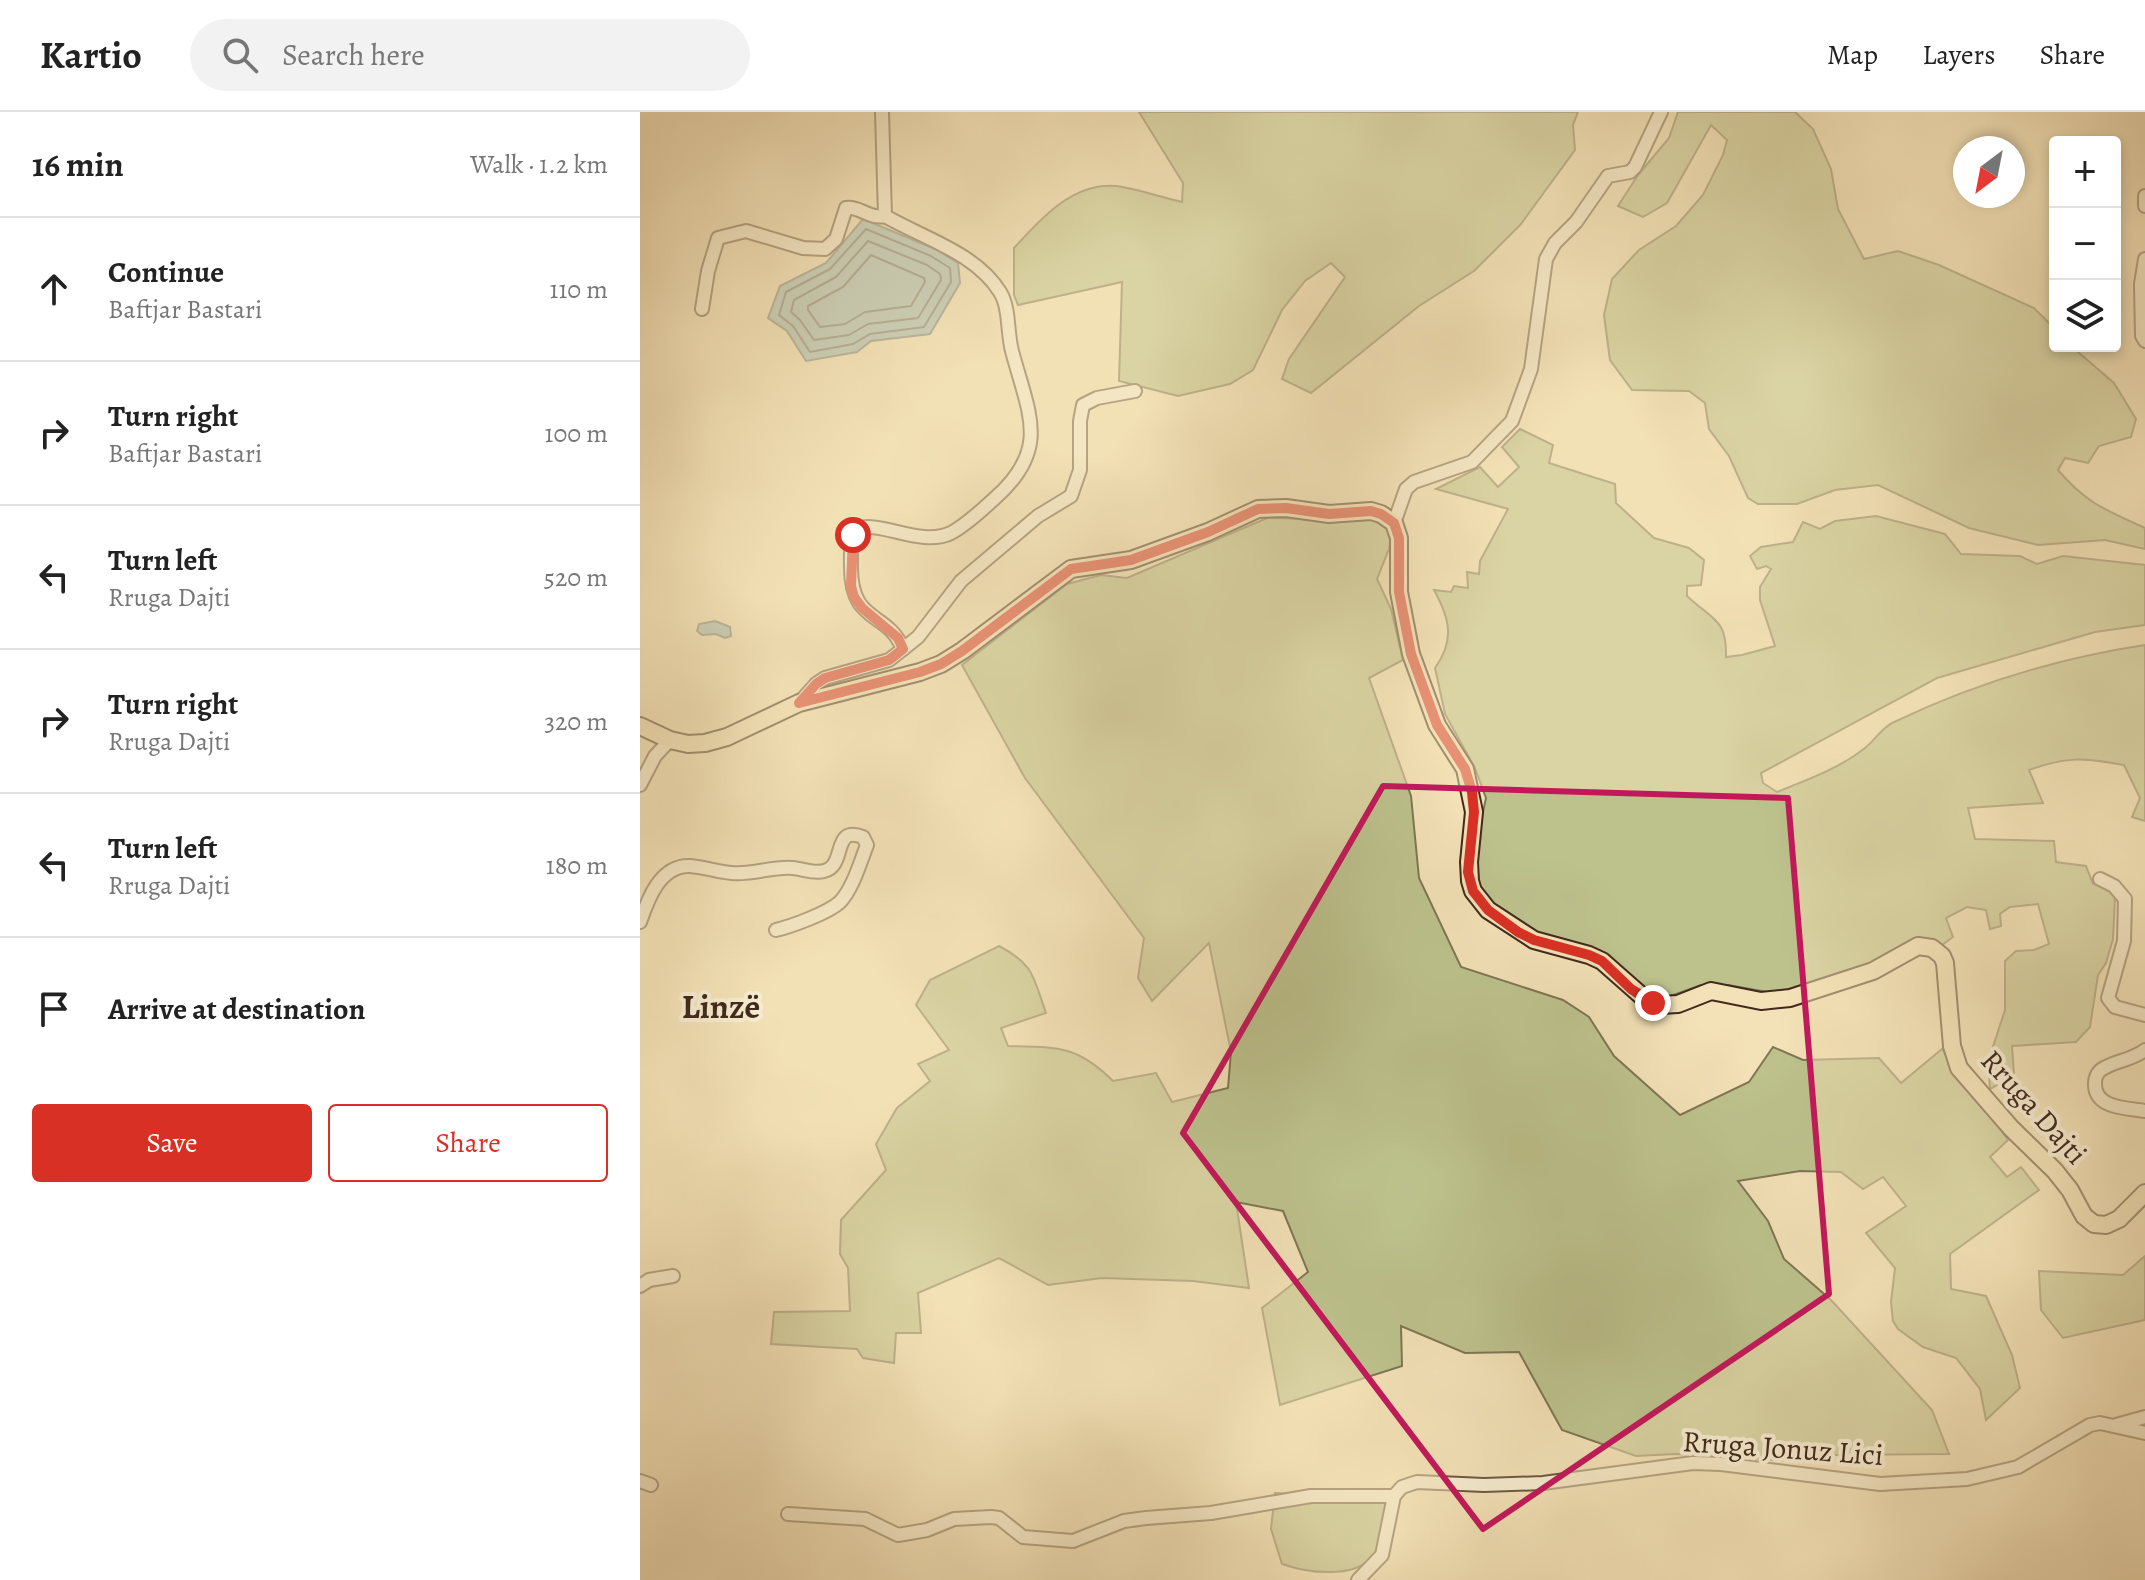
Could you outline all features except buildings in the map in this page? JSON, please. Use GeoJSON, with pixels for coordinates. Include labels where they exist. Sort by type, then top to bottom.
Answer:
{"type":"FeatureCollection","features":[{"type":"Feature","properties":{"kind":"main road"},"geometry":{"type":"LineString","coordinates":[[640,726],[670,740],[688,744],[705,743],[727,737],[799,703],[920,672],[962,651],[1071,569],[1131,560],[1208,532],[1258,509],[1286,508],[1329,514],[1371,511],[1394,523]]}},
{"type":"Feature","properties":{"kind":"main road","name":"Rruga Dajti"},"geometry":{"type":"LineString","coordinates":[[1394,523],[1399,538],[1399,592],[1411,654],[1437,725],[1465,769],[1474,812],[1470,881],[1473,891],[1488,910],[1534,940],[1602,961],[1644,998],[1660,1005],[1678,1004],[1711,991],[1761,1001],[1790,998],[1873,971],[1918,946],[1932,948],[1942,956],[1947,971],[1952,1046],[1959,1068],[2011,1128],[2055,1171],[2084,1216],[2094,1224],[2113,1222],[2145,1193]]}},
{"type":"Feature","properties":{"kind":"street"},"geometry":{"type":"LineString","coordinates":[[882,112],[885,216]]}},
{"type":"Feature","properties":{"kind":"street"},"geometry":{"type":"LineString","coordinates":[[1394,523],[1406,489],[1414,482],[1472,462],[1512,421],[1531,369],[1541,290],[1551,249],[1576,222],[1608,176],[1630,172],[1635,167],[1661,112]]}},
{"type":"Feature","properties":{"kind":"street"},"geometry":{"type":"LineString","coordinates":[[2145,196],[2145,206]]}},
{"type":"Feature","properties":{"kind":"street"},"geometry":{"type":"LineString","coordinates":[[702,309],[708,271],[716,242],[721,237],[746,231],[819,250],[833,244],[846,208],[852,207],[868,215],[885,216],[970,261],[1001,293],[1032,435],[1028,456],[1019,475],[952,532],[925,538],[867,526],[856,530],[851,548],[854,597],[862,608],[898,638],[903,649]]}},
{"type":"Feature","properties":{"kind":"street"},"geometry":{"type":"LineString","coordinates":[[2145,259],[2142,336],[2145,341]]}},
{"type":"Feature","properties":{"kind":"street"},"geometry":{"type":"LineString","coordinates":[[799,703],[825,678],[889,660],[924,630],[961,581],[1038,516],[1071,496],[1080,470],[1083,405],[1097,398],[1135,391]]}},
{"type":"Feature","properties":{"kind":"street"},"geometry":{"type":"LineString","coordinates":[[640,785],[655,756],[670,740]]}},
{"type":"Feature","properties":{"kind":"street"},"geometry":{"type":"LineString","coordinates":[[640,922],[651,892],[663,877],[678,868],[688,866],[733,873],[792,868],[821,872],[830,869],[837,860],[841,843],[846,837],[863,837],[867,845],[849,888],[839,903],[776,930]]}},
{"type":"Feature","properties":{"kind":"street"},"geometry":{"type":"LineString","coordinates":[[2100,879],[2114,886],[2125,899],[2124,941],[2108,998],[2115,1007],[2145,1015]]}},
{"type":"Feature","properties":{"kind":"street"},"geometry":{"type":"LineString","coordinates":[[2145,1050],[2129,1060],[2104,1068],[2097,1075],[2094,1087],[2107,1104],[2145,1111]]}},
{"type":"Feature","properties":{"kind":"street"},"geometry":{"type":"LineString","coordinates":[[640,1286],[649,1280],[673,1276]]}},
{"type":"Feature","properties":{"kind":"street","name":"Rruga Jonuz Lici"},"geometry":{"type":"LineString","coordinates":[[1394,1496],[1402,1487],[1417,1482],[1484,1485],[1543,1483],[1693,1463],[1880,1484],[1967,1479],[2018,1467],[2090,1425],[2113,1425],[2145,1417]]}},
{"type":"Feature","properties":{"kind":"street"},"geometry":{"type":"LineString","coordinates":[[2113,1425],[2145,1433]]}},
{"type":"Feature","properties":{"kind":"street"},"geometry":{"type":"LineString","coordinates":[[788,1514],[865,1519],[898,1535],[927,1530],[954,1519],[991,1517],[999,1518],[1023,1537],[1073,1541],[1124,1521],[1211,1513],[1311,1496],[1394,1496],[1382,1555],[1358,1580]]}},
{"type":"Feature","properties":{"kind":"highlighted area"},"geometry":{"type":"Polygon","coordinates":[[[1383,786],[1788,798],[1829,1294],[1483,1529],[1183,1133],[1383,786]]]}},
{"type":"Feature","properties":{"kind":"green space"},"geometry":{"type":"Polygon","coordinates":[[[1139,112],[1578,112],[1573,125],[1575,150],[1521,224],[1474,271],[1419,306],[1311,393],[1282,379],[1289,359],[1345,277],[1331,263],[1305,281],[1282,310],[1253,370],[1230,384],[1178,396],[1119,381],[1122,282],[1018,305],[1014,295],[1014,248],[1046,215],[1071,196],[1100,186],[1116,186],[1182,202],[1183,183],[1139,112]]]}},
{"type":"Feature","properties":{"kind":"green space"},"geometry":{"type":"Polygon","coordinates":[[[1678,112],[1795,112],[1813,129],[1831,169],[1838,209],[1864,259],[1898,251],[1939,265],[2034,308],[2049,323],[2049,352],[2078,352],[2114,383],[2136,419],[2131,437],[2099,446],[2088,463],[2065,458],[2058,470],[2088,499],[2145,528],[2145,549],[2105,540],[2038,545],[1969,528],[1878,485],[1835,490],[1797,504],[1758,504],[1748,498],[1729,456],[1709,429],[1705,403],[1689,391],[1632,390],[1610,360],[1604,315],[1612,279],[1639,250],[1676,226],[1703,195],[1727,140],[1711,125],[1667,203],[1643,217],[1618,206],[1638,175],[1669,138],[1678,112]]]}},
{"type":"Feature","properties":{"kind":"green space"},"geometry":{"type":"Polygon","coordinates":[[[1520,429],[1553,445],[1549,463],[1615,484],[1616,503],[1654,538],[1689,548],[1704,560],[1701,585],[1687,586],[1687,596],[1721,627],[1726,657],[1775,646],[1760,600],[1760,587],[1771,569],[1766,566],[1757,569],[1750,556],[1761,547],[1793,542],[1803,522],[1820,529],[1835,521],[1876,516],[1945,534],[1961,554],[2020,556],[2037,564],[2063,556],[2145,565],[2145,625],[2095,632],[1937,678],[1761,773],[1763,783],[1777,792],[1845,762],[1892,723],[1922,709],[2048,665],[2145,645],[2145,821],[2132,817],[2140,798],[2124,765],[2087,760],[2066,760],[2029,770],[2043,803],[1968,808],[1975,839],[2054,841],[2056,862],[2086,866],[2093,884],[2107,887],[2115,897],[2113,939],[2106,963],[2098,975],[2090,1027],[2076,1042],[2012,1046],[2014,1075],[1990,1089],[1988,1062],[2005,1010],[2005,961],[2016,951],[2034,950],[2049,944],[2038,904],[2010,907],[2000,914],[2001,926],[1990,929],[1986,910],[1967,907],[1946,918],[1953,937],[1942,945],[1913,941],[1843,978],[1816,986],[1773,993],[1728,985],[1701,985],[1668,997],[1647,992],[1536,933],[1495,907],[1481,894],[1473,860],[1486,798],[1475,768],[1445,714],[1435,668],[1446,648],[1448,629],[1444,610],[1434,590],[1451,592],[1454,586],[1468,588],[1467,572],[1479,574],[1480,561],[1508,509],[1436,489],[1480,467],[1498,487],[1519,467],[1502,447],[1520,429]]]}},
{"type":"Feature","properties":{"kind":"green space"},"geometry":{"type":"Polygon","coordinates":[[[1267,518],[1374,520],[1385,523],[1392,532],[1377,579],[1391,609],[1403,660],[1369,678],[1411,796],[1419,878],[1461,967],[1563,1000],[1589,1017],[1614,1056],[1680,1115],[1749,1082],[1773,1047],[1803,1060],[1879,1058],[1901,1083],[1942,1049],[2008,1140],[1990,1157],[2007,1177],[2021,1167],[2039,1190],[1950,1254],[1951,1289],[1986,1296],[2012,1355],[2020,1388],[1986,1420],[1980,1389],[1956,1358],[1923,1347],[1898,1329],[1893,1321],[1891,1302],[1895,1268],[1866,1233],[1906,1206],[1883,1177],[1863,1189],[1841,1172],[1800,1171],[1738,1181],[1768,1221],[1784,1259],[1831,1300],[1932,1410],[1949,1454],[1831,1455],[1810,1462],[1676,1454],[1636,1456],[1562,1430],[1519,1352],[1465,1353],[1401,1326],[1402,1366],[1280,1405],[1262,1308],[1308,1272],[1283,1211],[1236,1202],[1249,1288],[1193,1281],[1102,1278],[1048,1285],[999,1258],[918,1293],[921,1333],[896,1333],[894,1363],[863,1358],[857,1349],[771,1344],[774,1312],[850,1311],[848,1268],[840,1254],[841,1220],[886,1170],[876,1144],[897,1108],[930,1081],[918,1064],[949,1050],[916,1005],[930,980],[999,946],[1020,959],[1031,973],[1046,1013],[1001,1028],[1008,1046],[1053,1048],[1077,1054],[1113,1081],[1156,1073],[1172,1102],[1228,1088],[1231,1052],[1209,943],[1152,1001],[1138,978],[1144,938],[1025,778],[962,665],[1067,584],[1101,575],[1127,578],[1267,518]]]}},
{"type":"Feature","properties":{"kind":"green space"},"geometry":{"type":"Polygon","coordinates":[[[2145,1256],[2145,1320],[2063,1338],[2041,1310],[2039,1271],[2123,1275],[2145,1256]]]}},
{"type":"Feature","properties":{"kind":"green space"},"geometry":{"type":"Polygon","coordinates":[[[1275,1493],[1387,1499],[1378,1549],[1371,1559],[1349,1570],[1321,1572],[1282,1564],[1271,1529],[1275,1493]]]}},
{"type":"Feature","properties":{"kind":"water"},"geometry":{"type":"Polygon","coordinates":[[[863,219],[935,249],[958,263],[960,283],[930,334],[871,341],[857,352],[806,361],[787,331],[768,318],[780,286],[826,263],[863,219]]]}},
{"type":"Feature","properties":{"kind":"water"},"geometry":{"type":"Polygon","coordinates":[[[715,621],[730,627],[731,636],[702,635],[697,631],[699,624],[715,621]]]}},
{"type":"Feature","properties":{"kind":"district","name":"Linzë"},"geometry":{"type":"Point","coordinates":[721,1006]}},
{"type":"Feature","properties":{"kind":"route"},"geometry":{"type":"LineString","coordinates":[[853,535],[851,586],[854,597],[862,608],[898,638],[903,649],[889,660],[825,678],[799,703],[941,664],[1071,569],[1131,560],[1233,522],[1258,509],[1286,508],[1329,514],[1371,511],[1388,518],[1394,523],[1399,538],[1399,592],[1411,654],[1437,725],[1465,769],[1472,792],[1474,812],[1468,872],[1473,891],[1488,910],[1518,932],[1602,961],[1631,989],[1653,1003]]}}]}
